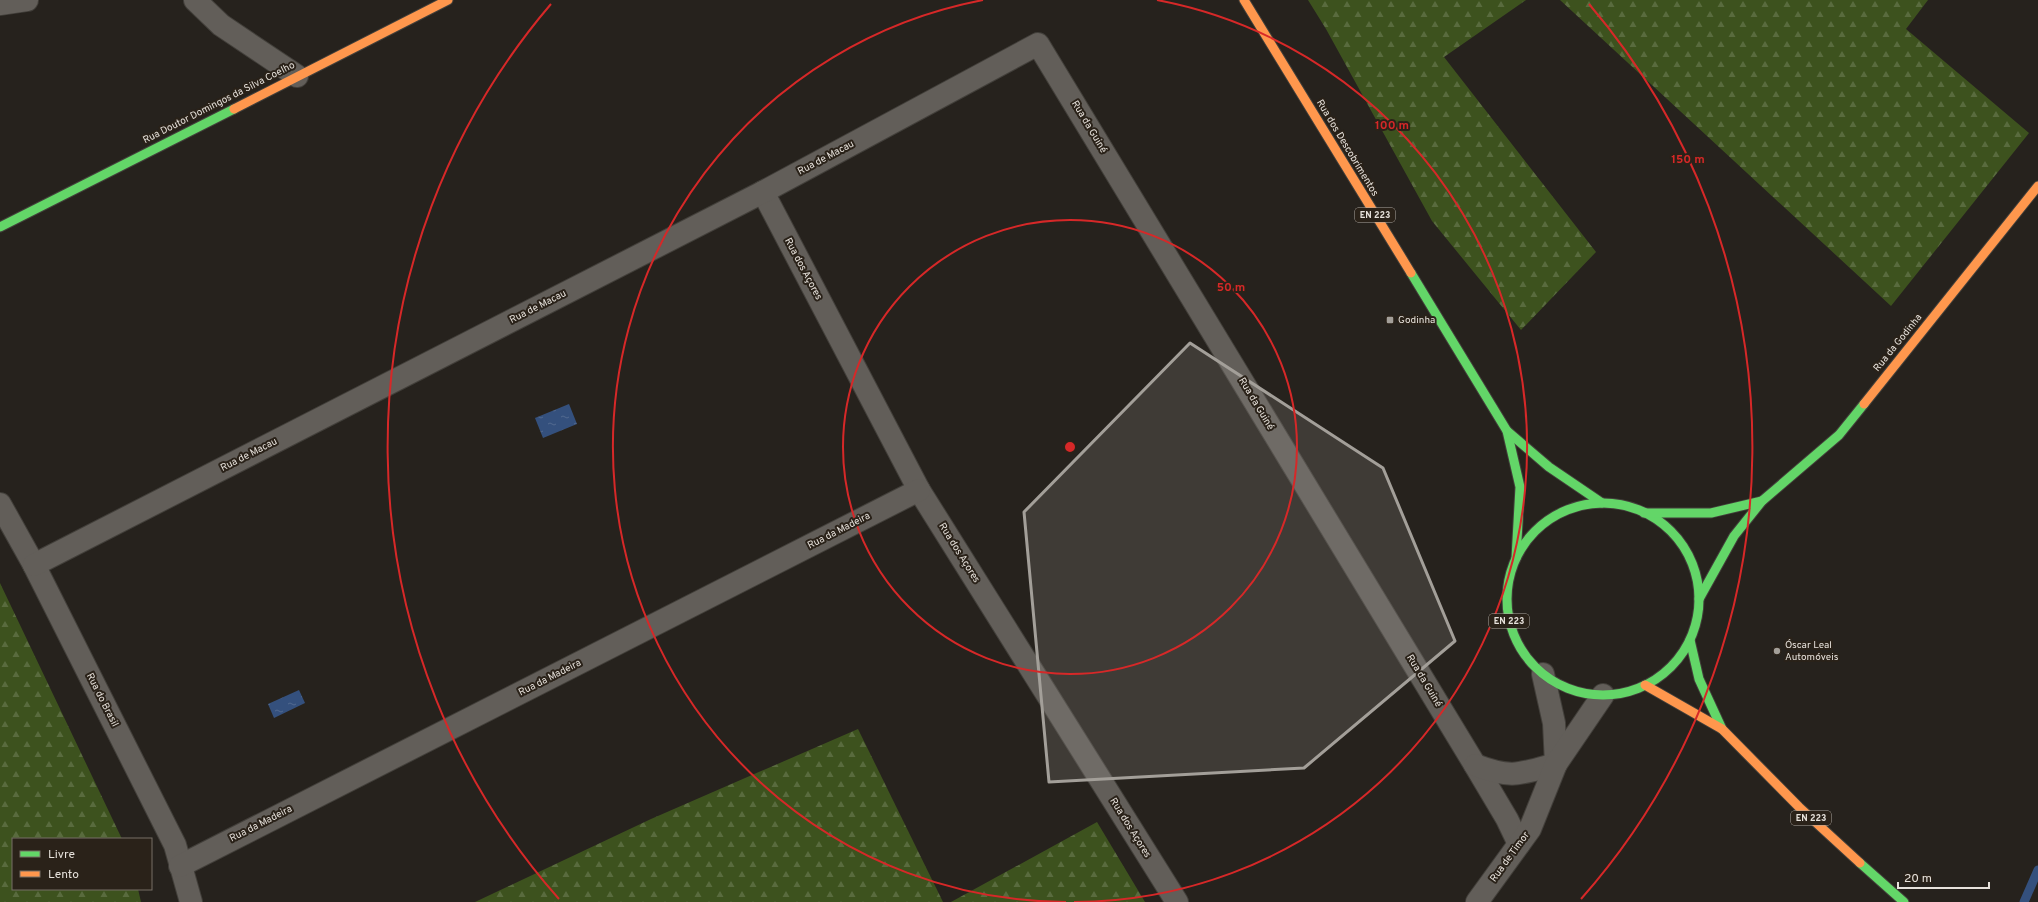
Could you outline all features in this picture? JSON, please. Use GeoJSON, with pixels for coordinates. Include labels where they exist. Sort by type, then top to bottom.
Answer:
{"type":"FeatureCollection","features":[{"type":"Feature","properties":{"kind":"main road","name":"Rua Doutor Domingos da Silva Coelho"},"geometry":{"type":"LineString","coordinates":[[0,227],[448,0]]}},
{"type":"Feature","properties":{"kind":"main road","name":"Rua dos Descobrimentos"},"geometry":{"type":"LineString","coordinates":[[1244,0],[1507,431],[1549,467],[1602,503]]}},
{"type":"Feature","properties":{"kind":"main road","name":"Rua da Godinha"},"geometry":{"type":"LineString","coordinates":[[1699,599],[1734,536],[1762,501],[1839,435],[2038,186]]}},
{"type":"Feature","properties":{"kind":"main road","name":"Rua dos Descobrimentos"},"geometry":{"type":"LineString","coordinates":[[1507,431],[1520,487],[1516,558]]}},
{"type":"Feature","properties":{"kind":"main road","name":"Rua da Godinha"},"geometry":{"type":"LineString","coordinates":[[1644,513],[1711,513],[1762,501]]}},
{"type":"Feature","properties":{"kind":"main road","name":"Rua dos Descobrimentos"},"geometry":{"type":"LineString","coordinates":[[1602,503],[1623,506],[1644,513],[1662,524],[1678,539],[1689,557],[1696,577],[1699,599],[1697,620],[1690,640],[1678,658],[1663,674],[1645,685],[1624,692],[1603,695],[1582,692],[1561,686],[1543,674],[1528,659],[1516,641],[1509,621],[1506,600],[1509,578],[1516,558],[1527,540],[1542,525],[1560,513],[1581,506],[1602,503]]}},
{"type":"Feature","properties":{"kind":"main road","name":"EN 223"},"geometry":{"type":"LineString","coordinates":[[1690,640],[1699,679],[1722,729]]}},
{"type":"Feature","properties":{"kind":"main road","name":"EN 223"},"geometry":{"type":"LineString","coordinates":[[1645,685],[1722,729],[1799,808],[1904,902]]}},
{"type":"Feature","properties":{"kind":"street"},"geometry":{"type":"LineString","coordinates":[[0,4],[27,0]]}},
{"type":"Feature","properties":{"kind":"street"},"geometry":{"type":"LineString","coordinates":[[195,0],[221,25],[296,76]]}},
{"type":"Feature","properties":{"kind":"street","name":"Rua de Macau"},"geometry":{"type":"LineString","coordinates":[[34,565],[763,192],[1038,44]]}},
{"type":"Feature","properties":{"kind":"street","name":"Rua da Guiné"},"geometry":{"type":"LineString","coordinates":[[1038,44],[1475,765],[1507,819],[1519,844]]}},
{"type":"Feature","properties":{"kind":"street","name":"Rua dos Açores"},"geometry":{"type":"LineString","coordinates":[[763,192],[920,490],[1176,902]]}},
{"type":"Feature","properties":{"kind":"street","name":"Rua da Madeira"},"geometry":{"type":"LineString","coordinates":[[180,866],[920,490]]}},
{"type":"Feature","properties":{"kind":"street","name":"Rua do Brasil"},"geometry":{"type":"LineString","coordinates":[[0,504],[34,565],[175,845],[191,902]]}},
{"type":"Feature","properties":{"kind":"street","name":"Rua de Timor"},"geometry":{"type":"LineString","coordinates":[[1543,674],[1554,723],[1556,764]]}},
{"type":"Feature","properties":{"kind":"street","name":"Rua de Timor"},"geometry":{"type":"LineString","coordinates":[[1477,902],[1530,829],[1556,764],[1603,695]]}},
{"type":"Feature","properties":{"kind":"street"},"geometry":{"type":"LineString","coordinates":[[1475,765],[1497,774],[1521,774],[1556,764]]}},
{"type":"Feature","properties":{"kind":"highlighted area"},"geometry":{"type":"Polygon","coordinates":[[[1190,343],[1383,468],[1455,641],[1304,768],[1049,782],[1024,512],[1190,343]]]}},
{"type":"Feature","properties":{"kind":"green space"},"geometry":{"type":"Polygon","coordinates":[[[1308,0],[1526,0],[1444,57],[1596,252],[1521,330],[1432,221],[1326,29],[1308,0]]]}},
{"type":"Feature","properties":{"kind":"green space"},"geometry":{"type":"Polygon","coordinates":[[[1560,0],[1928,0],[1906,29],[2029,133],[1891,306],[1560,0]]]}},
{"type":"Feature","properties":{"kind":"green space"},"geometry":{"type":"Polygon","coordinates":[[[0,583],[122,838],[12,838],[12,890],[138,890],[141,902],[0,902],[0,583]]]}},
{"type":"Feature","properties":{"kind":"green space"},"geometry":{"type":"Polygon","coordinates":[[[858,729],[943,902],[475,902],[651,819],[858,729]]]}},
{"type":"Feature","properties":{"kind":"green space"},"geometry":{"type":"Polygon","coordinates":[[[1097,822],[1145,902],[951,902],[1097,822]]]}},
{"type":"Feature","properties":{"kind":"water"},"geometry":{"type":"Polygon","coordinates":[[[569,404],[577,424],[543,438],[535,418],[569,404]]]}},
{"type":"Feature","properties":{"kind":"water"},"geometry":{"type":"Polygon","coordinates":[[[299,690],[305,703],[274,718],[268,704],[299,690]]]}},
{"type":"Feature","properties":{"kind":"waterway"},"geometry":{"type":"LineString","coordinates":[[2024,902],[2038,870]]}},
{"type":"Feature","properties":{"kind":"traffic: fast"},"geometry":{"type":"LineString","coordinates":[[0,227],[234,109]]}},
{"type":"Feature","properties":{"kind":"traffic: fast"},"geometry":{"type":"LineString","coordinates":[[1411,273],[1507,431],[1520,487],[1516,558]]}},
{"type":"Feature","properties":{"kind":"traffic: fast"},"geometry":{"type":"LineString","coordinates":[[1699,599],[1734,536],[1762,501],[1839,435],[1864,404]]}},
{"type":"Feature","properties":{"kind":"traffic: fast"},"geometry":{"type":"LineString","coordinates":[[1507,431],[1549,467],[1602,503]]}},
{"type":"Feature","properties":{"kind":"traffic: fast"},"geometry":{"type":"LineString","coordinates":[[1644,513],[1711,513],[1762,501]]}},
{"type":"Feature","properties":{"kind":"traffic: fast"},"geometry":{"type":"LineString","coordinates":[[1603,503],[1631,507],[1656,519],[1671,531],[1683,546],[1695,571],[1699,599],[1695,627],[1683,652],[1671,667],[1656,679],[1631,691],[1603,695],[1575,691],[1550,679],[1535,667],[1523,652],[1511,627],[1507,599],[1511,571],[1523,546],[1535,531],[1550,519],[1575,507],[1603,503]]}},
{"type":"Feature","properties":{"kind":"traffic: fast"},"geometry":{"type":"LineString","coordinates":[[1690,640],[1699,679],[1722,729]]}},
{"type":"Feature","properties":{"kind":"traffic: fast"},"geometry":{"type":"LineString","coordinates":[[1860,863],[1904,902]]}},
{"type":"Feature","properties":{"kind":"traffic: slow"},"geometry":{"type":"LineString","coordinates":[[234,109],[448,0]]}},
{"type":"Feature","properties":{"kind":"traffic: slow"},"geometry":{"type":"LineString","coordinates":[[1244,0],[1411,273]]}},
{"type":"Feature","properties":{"kind":"traffic: slow"},"geometry":{"type":"LineString","coordinates":[[1864,404],[2038,186]]}},
{"type":"Feature","properties":{"kind":"traffic: slow"},"geometry":{"type":"LineString","coordinates":[[1645,685],[1722,729],[1799,807],[1860,863]]}},
{"type":"Feature","properties":{"kind":"place","name":"Godinha"},"geometry":{"type":"Point","coordinates":[1390,320]}},
{"type":"Feature","properties":{"kind":"place","name":"Óscar Leal Automóveis"},"geometry":{"type":"Point","coordinates":[1777,651]}}]}
